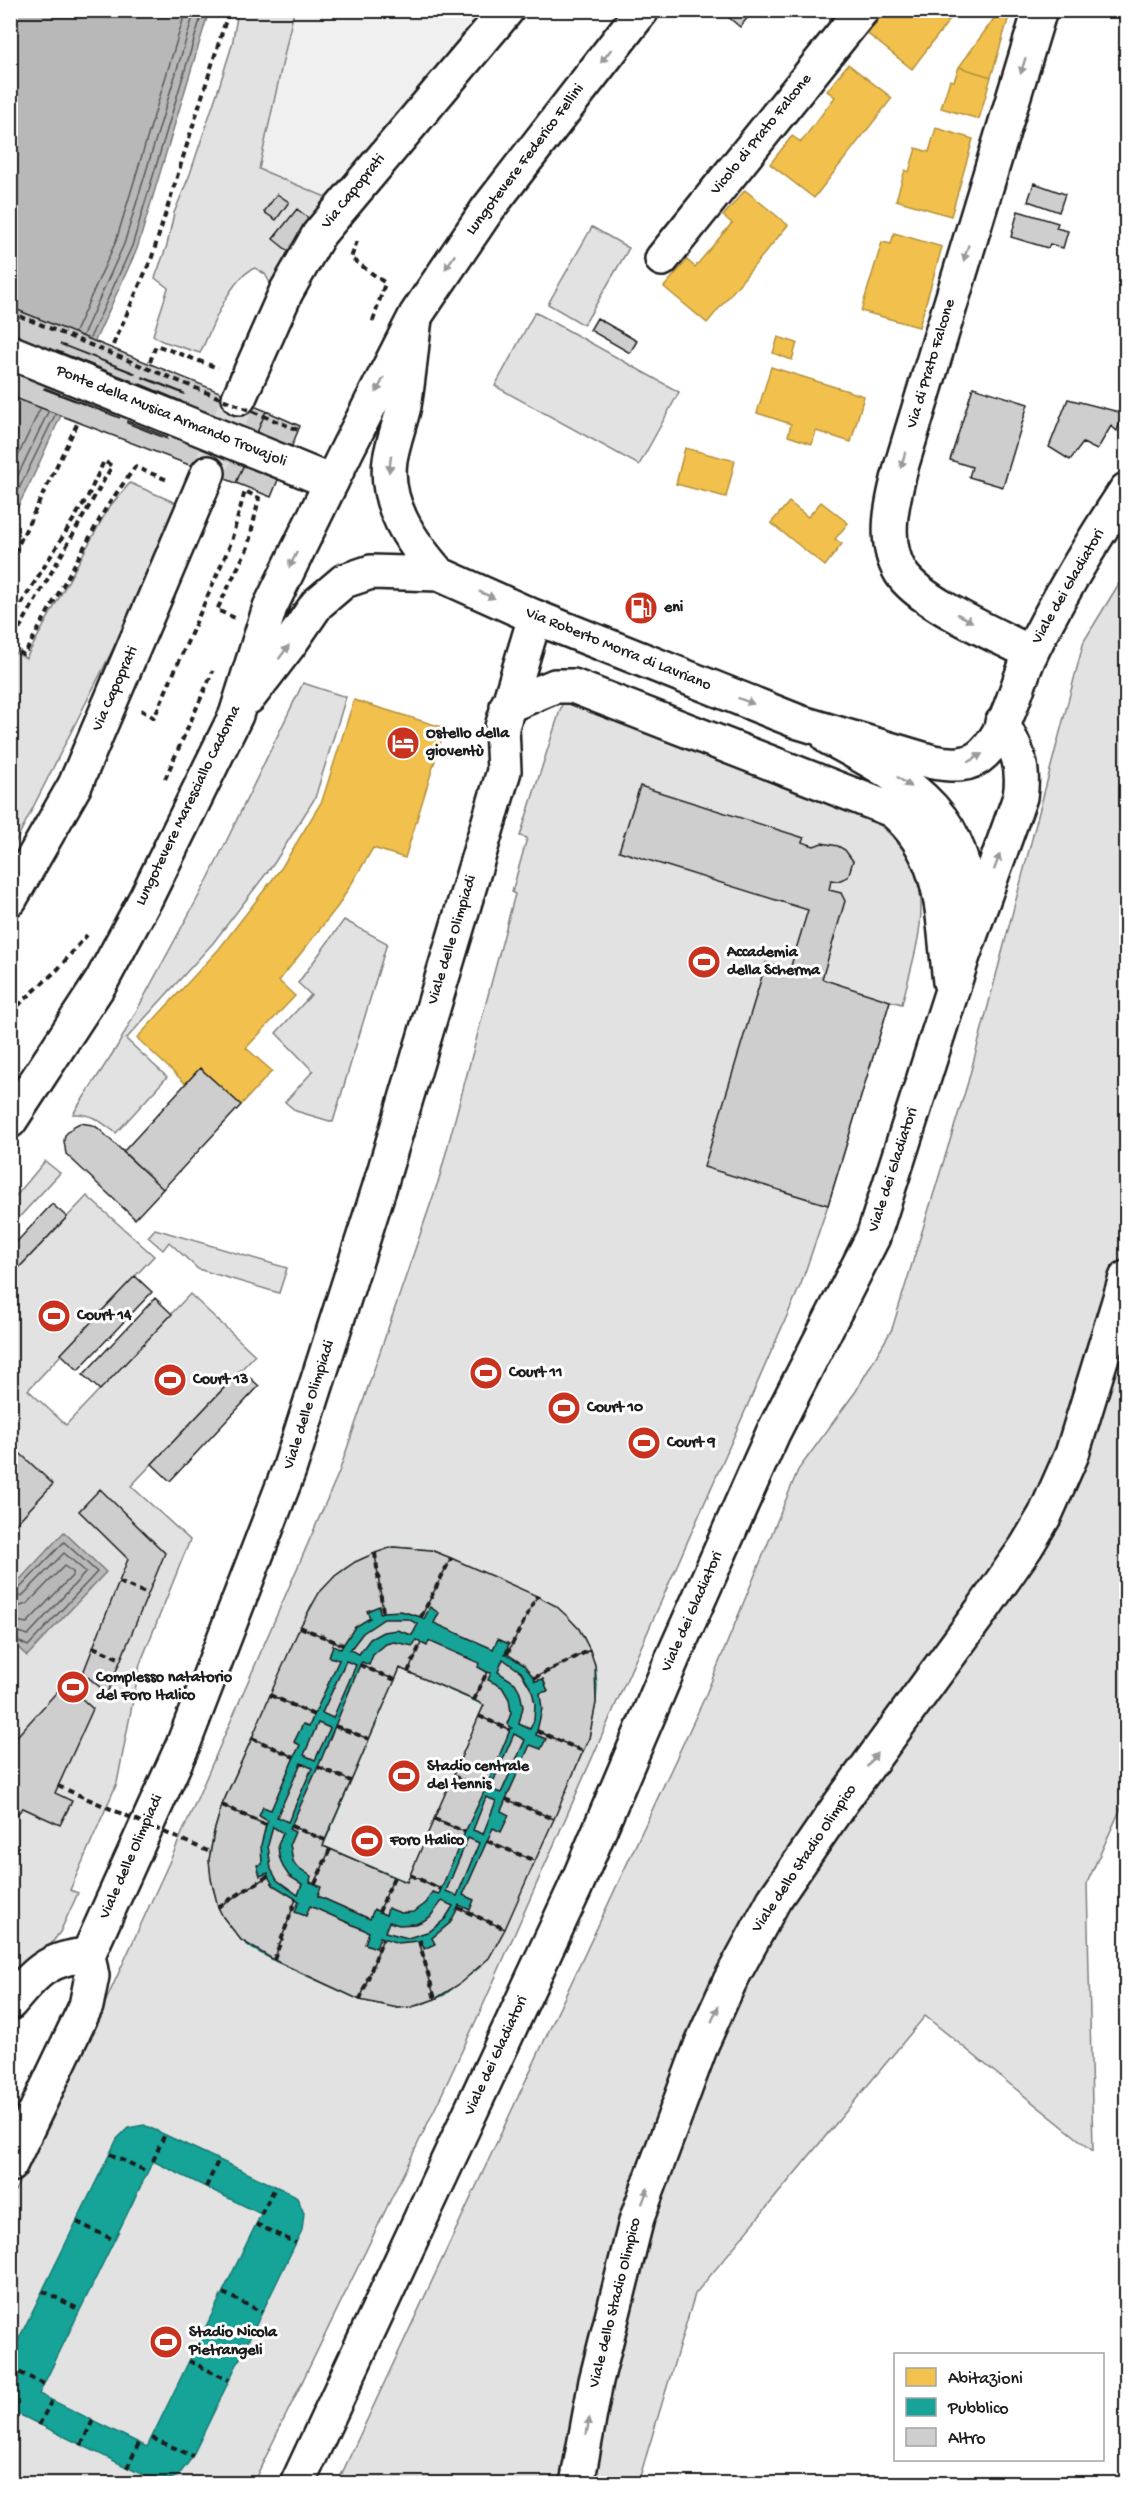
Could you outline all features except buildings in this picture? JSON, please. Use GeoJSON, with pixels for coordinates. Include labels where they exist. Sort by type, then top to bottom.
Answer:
{"type":"FeatureCollection","features":[{"type":"Feature","properties":{"kind":"main road","name":"Via Capoprati"},"geometry":{"type":"LineString","coordinates":[[239,398],[286,292],[319,234],[507,10]]}},
{"type":"Feature","properties":{"kind":"main road","name":"Lungotevere Federico Fellini"},"geometry":{"type":"LineString","coordinates":[[416,315],[487,210],[642,10]]}},
{"type":"Feature","properties":{"kind":"main road","name":"Vicolo di Prato Falcone"},"geometry":{"type":"LineString","coordinates":[[662,259],[862,10]]}},
{"type":"Feature","properties":{"kind":"main road","name":"Via di Prato Falcone"},"geometry":{"type":"LineString","coordinates":[[1031,653],[942,606],[914,588],[897,565],[891,544],[891,531],[893,503],[902,464],[1040,10]]}},
{"type":"Feature","properties":{"kind":"main road","name":"Lungotevere Maresciallo Cadorna"},"geometry":{"type":"LineString","coordinates":[[10,1120],[101,982],[147,896],[236,715],[270,607],[416,315]]}},
{"type":"Feature","properties":{"kind":"main road","name":"Via Roberto Morra di Lavriano"},"geometry":{"type":"LineString","coordinates":[[416,315],[404,408],[390,458],[390,489],[394,506],[411,539],[439,574]]}},
{"type":"Feature","properties":{"kind":"main road","name":"Ponte della Musica Armando Trovajoli"},"geometry":{"type":"LineString","coordinates":[[10,352],[331,482]]}},
{"type":"Feature","properties":{"kind":"main road","name":"Via Capoprati"},"geometry":{"type":"LineString","coordinates":[[10,898],[75,785],[208,473]]}},
{"type":"Feature","properties":{"kind":"main road","name":"Viale dei Gladiatori"},"geometry":{"type":"LineString","coordinates":[[1031,653],[1085,555],[1126,490]]}},
{"type":"Feature","properties":{"kind":"main road","name":"Via Roberto Morra di Lavriano"},"geometry":{"type":"LineString","coordinates":[[236,715],[289,645],[316,604],[344,581],[370,572],[439,574],[535,617],[799,722],[933,762],[955,765],[967,763],[984,754],[1002,723],[1031,653]]}},
{"type":"Feature","properties":{"kind":"main road","name":"Viale delle Olimpiadi"},"geometry":{"type":"LineString","coordinates":[[10,2165],[86,2006],[92,1976],[88,1955],[183,1745],[289,1470],[379,1189],[504,771],[502,727],[535,617]]}},
{"type":"Feature","properties":{"kind":"main road"},"geometry":{"type":"LineString","coordinates":[[507,706],[555,686],[573,686],[892,810],[915,830],[934,870],[951,993]]}},
{"type":"Feature","properties":{"kind":"main road","name":"Via Roberto Morra di Lavriano"},"geometry":{"type":"LineString","coordinates":[[799,722],[887,770],[921,796],[949,829],[964,863],[967,885],[963,956]]}},
{"type":"Feature","properties":{"kind":"main road","name":"Viale dei Gladiatori"},"geometry":{"type":"LineString","coordinates":[[297,2484],[576,1887],[674,1655],[773,1433],[873,1238],[963,956],[1020,797],[1021,762],[1002,723]]}},
{"type":"Feature","properties":{"kind":"main road","name":"Viale dello Stadio Olimpico"},"geometry":{"type":"LineString","coordinates":[[577,2484],[596,2381],[637,2218],[698,2053],[730,1981],[774,1900],[840,1804],[997,1590],[1045,1515],[1072,1454],[1126,1278]]}},
{"type":"Feature","properties":{"kind":"main road"},"geometry":{"type":"LineString","coordinates":[[10,2003],[35,1974],[50,1963],[70,1956],[88,1955]]}},
{"type":"Feature","properties":{"kind":"path"},"geometry":{"type":"LineString","coordinates":[[113,345],[152,257],[229,10]]}},
{"type":"Feature","properties":{"kind":"path"},"geometry":{"type":"LineString","coordinates":[[359,238],[351,258],[385,283]]}},
{"type":"Feature","properties":{"kind":"path"},"geometry":{"type":"LineString","coordinates":[[10,312],[298,430]]}},
{"type":"Feature","properties":{"kind":"path"},"geometry":{"type":"LineString","coordinates":[[150,362],[156,345],[199,360]]}},
{"type":"Feature","properties":{"kind":"path"},"geometry":{"type":"LineString","coordinates":[[10,561],[77,424]]}},
{"type":"Feature","properties":{"kind":"path"},"geometry":{"type":"LineString","coordinates":[[10,621],[88,496],[104,461],[112,466],[10,646],[24,655],[106,508],[135,467],[173,482]]}},
{"type":"Feature","properties":{"kind":"path"},"geometry":{"type":"LineString","coordinates":[[145,700],[141,711],[153,718],[230,545],[245,491],[259,498],[248,547],[217,610],[238,619]]}},
{"type":"Feature","properties":{"kind":"path"},"geometry":{"type":"LineString","coordinates":[[10,1013],[26,1000]]}},
{"type":"Feature","properties":{"kind":"path"},"geometry":{"type":"LineString","coordinates":[[375,1553],[383,1612]]}},
{"type":"Feature","properties":{"kind":"path"},"geometry":{"type":"LineString","coordinates":[[421,1617],[451,1558]]}},
{"type":"Feature","properties":{"kind":"path"},"geometry":{"type":"LineString","coordinates":[[119,1582],[148,1594]]}},
{"type":"Feature","properties":{"kind":"path"},"geometry":{"type":"LineString","coordinates":[[507,1654],[537,1596]]}},
{"type":"Feature","properties":{"kind":"path"},"geometry":{"type":"LineString","coordinates":[[300,1627],[343,1646]]}},
{"type":"Feature","properties":{"kind":"path"},"geometry":{"type":"LineString","coordinates":[[408,1672],[421,1643]]}},
{"type":"Feature","properties":{"kind":"path"},"geometry":{"type":"LineString","coordinates":[[93,1647],[121,1659]]}},
{"type":"Feature","properties":{"kind":"path"},"geometry":{"type":"LineString","coordinates":[[534,1678],[590,1650]]}},
{"type":"Feature","properties":{"kind":"path"},"geometry":{"type":"LineString","coordinates":[[360,1665],[395,1680]]}},
{"type":"Feature","properties":{"kind":"path"},"geometry":{"type":"LineString","coordinates":[[474,1700],[487,1672]]}},
{"type":"Feature","properties":{"kind":"path"},"geometry":{"type":"LineString","coordinates":[[270,1695],[314,1715]]}},
{"type":"Feature","properties":{"kind":"path"},"geometry":{"type":"LineString","coordinates":[[479,1716],[510,1730]]}},
{"type":"Feature","properties":{"kind":"path"},"geometry":{"type":"LineString","coordinates":[[335,1726],[369,1739]]}},
{"type":"Feature","properties":{"kind":"path"},"geometry":{"type":"LineString","coordinates":[[537,1731],[583,1751]]}},
{"type":"Feature","properties":{"kind":"path"},"geometry":{"type":"LineString","coordinates":[[252,1738],[294,1757]]}},
{"type":"Feature","properties":{"kind":"path"},"geometry":{"type":"LineString","coordinates":[[318,1767],[351,1782]]}},
{"type":"Feature","properties":{"kind":"path"},"geometry":{"type":"LineString","coordinates":[[453,1776],[485,1790]]}},
{"type":"Feature","properties":{"kind":"path"},"geometry":{"type":"LineString","coordinates":[[58,1786],[210,1852]]}},
{"type":"Feature","properties":{"kind":"path"},"geometry":{"type":"LineString","coordinates":[[506,1799],[554,1819]]}},
{"type":"Feature","properties":{"kind":"path"},"geometry":{"type":"LineString","coordinates":[[222,1805],[266,1825]]}},
{"type":"Feature","properties":{"kind":"path"},"geometry":{"type":"LineString","coordinates":[[434,1819],[465,1832]]}},
{"type":"Feature","properties":{"kind":"path"},"geometry":{"type":"LineString","coordinates":[[291,1826],[325,1840]]}},
{"type":"Feature","properties":{"kind":"path"},"geometry":{"type":"LineString","coordinates":[[487,1841],[535,1861]]}},
{"type":"Feature","properties":{"kind":"path"},"geometry":{"type":"LineString","coordinates":[[315,1884],[330,1849]]}},
{"type":"Feature","properties":{"kind":"path"},"geometry":{"type":"LineString","coordinates":[[410,1875],[441,1889]]}},
{"type":"Feature","properties":{"kind":"path"},"geometry":{"type":"LineString","coordinates":[[218,1907],[268,1876]]}},
{"type":"Feature","properties":{"kind":"path"},"geometry":{"type":"LineString","coordinates":[[379,1912],[394,1877]]}},
{"type":"Feature","properties":{"kind":"path"},"geometry":{"type":"LineString","coordinates":[[274,1960],[296,1899]]}},
{"type":"Feature","properties":{"kind":"path"},"geometry":{"type":"LineString","coordinates":[[458,1908],[505,1929]]}},
{"type":"Feature","properties":{"kind":"path"},"geometry":{"type":"LineString","coordinates":[[360,2000],[382,1938]]}},
{"type":"Feature","properties":{"kind":"path"},"geometry":{"type":"LineString","coordinates":[[419,1941],[435,1999]]}},
{"type":"Feature","properties":{"kind":"path"},"geometry":{"type":"LineString","coordinates":[[153,2161],[165,2134]]}},
{"type":"Feature","properties":{"kind":"path"},"geometry":{"type":"LineString","coordinates":[[110,2154],[148,2172]]}},
{"type":"Feature","properties":{"kind":"path"},"geometry":{"type":"LineString","coordinates":[[206,2187],[219,2159]]}},
{"type":"Feature","properties":{"kind":"path"},"geometry":{"type":"LineString","coordinates":[[261,2214],[276,2186]]}},
{"type":"Feature","properties":{"kind":"path"},"geometry":{"type":"LineString","coordinates":[[77,2222],[114,2240]]}},
{"type":"Feature","properties":{"kind":"path"},"geometry":{"type":"LineString","coordinates":[[256,2224],[296,2243]]}},
{"type":"Feature","properties":{"kind":"path"},"geometry":{"type":"LineString","coordinates":[[43,2291],[80,2310]]}},
{"type":"Feature","properties":{"kind":"path"},"geometry":{"type":"LineString","coordinates":[[223,2293],[262,2312]]}},
{"type":"Feature","properties":{"kind":"path"},"geometry":{"type":"LineString","coordinates":[[189,2361],[229,2380]]}},
{"type":"Feature","properties":{"kind":"path"},"geometry":{"type":"LineString","coordinates":[[10,2368],[44,2384]]}},
{"type":"Feature","properties":{"kind":"path"},"geometry":{"type":"LineString","coordinates":[[39,2425],[52,2400]]}},
{"type":"Feature","properties":{"kind":"path"},"geometry":{"type":"LineString","coordinates":[[81,2445],[93,2420]]}},
{"type":"Feature","properties":{"kind":"path"},"geometry":{"type":"LineString","coordinates":[[152,2438],[193,2456]]}},
{"type":"Feature","properties":{"kind":"path"},"geometry":{"type":"LineString","coordinates":[[127,2468],[139,2443]]}},
{"type":"Feature","properties":{"kind":"shaded area"},"geometry":{"type":"Polygon","coordinates":[[[238,11],[294,11],[259,169],[328,198],[327,208],[270,283],[265,274],[255,268],[237,282],[222,305],[200,353],[162,341],[153,335],[168,288],[155,278],[167,245],[174,213],[190,174],[219,87],[232,45],[238,11]]]}},
{"type":"Feature","properties":{"kind":"shaded area"},"geometry":{"type":"Polygon","coordinates":[[[294,11],[481,11],[328,198],[258,169],[294,11]]]}},
{"type":"Feature","properties":{"kind":"shaded area"},"geometry":{"type":"Polygon","coordinates":[[[592,227],[629,248],[584,325],[548,304],[592,227]]]}},
{"type":"Feature","properties":{"kind":"shaded area"},"geometry":{"type":"Polygon","coordinates":[[[535,312],[679,392],[639,465],[495,386],[535,312]]]}},
{"type":"Feature","properties":{"kind":"shaded area"},"geometry":{"type":"Polygon","coordinates":[[[130,483],[176,503],[119,637],[11,851],[11,651],[26,658],[109,507],[130,483]]]}},
{"type":"Feature","properties":{"kind":"shaded area"},"geometry":{"type":"Polygon","coordinates":[[[1126,572],[1126,1797],[1087,1883],[1093,2151],[925,2016],[695,2294],[638,2483],[337,2484],[704,1699],[798,1470],[856,1391],[892,1329],[968,1082],[1084,641],[1126,572]]]}},
{"type":"Feature","properties":{"kind":"shaded area"},"geometry":{"type":"Polygon","coordinates":[[[303,683],[346,697],[315,798],[275,862],[213,943],[126,1039],[167,1077],[116,1133],[91,1117],[73,1114],[118,1045],[209,877],[303,683]]]}},
{"type":"Feature","properties":{"kind":"shaded area","name":"Foro Italico"},"geometry":{"type":"Polygon","coordinates":[[[563,701],[880,825],[900,845],[912,866],[919,887],[921,909],[919,931],[902,1004],[890,1001],[828,1205],[801,1284],[485,2001],[253,2483],[11,2483],[10,2201],[82,2053],[173,1854],[339,1472],[439,1179],[515,894],[512,892],[527,838],[520,836],[563,701]]]}},
{"type":"Feature","properties":{"kind":"shaded area"},"geometry":{"type":"Polygon","coordinates":[[[344,920],[387,943],[333,1122],[296,1111],[285,1102],[313,1071],[276,1033],[311,995],[298,983],[344,920]]]}},
{"type":"Feature","properties":{"kind":"shaded area"},"geometry":{"type":"Polygon","coordinates":[[[45,1161],[60,1173],[11,1226],[11,1202],[45,1161]]]}},
{"type":"Feature","properties":{"kind":"shaded area","name":"Complesso natatorio del Foro Italico"},"geometry":{"type":"Polygon","coordinates":[[[87,1196],[154,1256],[28,1390],[66,1425],[190,1294],[255,1355],[131,1486],[190,1540],[140,1664],[117,1783],[70,1890],[78,1893],[60,1932],[24,1981],[10,1973],[10,1277],[87,1196]]]}},
{"type":"Feature","properties":{"kind":"shaded area"},"geometry":{"type":"Polygon","coordinates":[[[155,1229],[287,1268],[279,1293],[198,1269],[169,1242],[163,1250],[148,1237],[155,1229]]]}},
{"type":"Feature","properties":{"kind":"water"},"geometry":{"type":"Polygon","coordinates":[[[11,11],[209,11],[137,249],[11,520],[11,11]]]}},
{"type":"Feature","properties":{"kind":"water"},"geometry":{"type":"Polygon","coordinates":[[[64,1532],[106,1572],[27,1656],[11,1641],[11,1589],[64,1532]]]}},
{"type":"Feature","properties":{"kind":"tunnel"},"geometry":{"type":"LineString","coordinates":[[208,473],[239,398]]}},
{"type":"Feature","properties":{"kind":"place","name":"eni"},"geometry":{"type":"Point","coordinates":[641,608]}},
{"type":"Feature","properties":{"kind":"place","name":"Ostello della gioventù"},"geometry":{"type":"Point","coordinates":[403,743]}},
{"type":"Feature","properties":{"kind":"place","name":"Accademia della Scherma"},"geometry":{"type":"Point","coordinates":[704,962]}},
{"type":"Feature","properties":{"kind":"place","name":"Court 14"},"geometry":{"type":"Point","coordinates":[54,1316]}},
{"type":"Feature","properties":{"kind":"place","name":"Court 11"},"geometry":{"type":"Point","coordinates":[486,1373]}},
{"type":"Feature","properties":{"kind":"place","name":"Court 13"},"geometry":{"type":"Point","coordinates":[170,1380]}},
{"type":"Feature","properties":{"kind":"place","name":"Court 10"},"geometry":{"type":"Point","coordinates":[564,1408]}},
{"type":"Feature","properties":{"kind":"place","name":"Court 9"},"geometry":{"type":"Point","coordinates":[644,1443]}},
{"type":"Feature","properties":{"kind":"place","name":"Complesso natatorio del Foro Italico"},"geometry":{"type":"Point","coordinates":[73,1687]}},
{"type":"Feature","properties":{"kind":"place","name":"Stadio centrale del tennis"},"geometry":{"type":"Point","coordinates":[404,1776]}},
{"type":"Feature","properties":{"kind":"place","name":"Foro Italico"},"geometry":{"type":"Point","coordinates":[367,1841]}},
{"type":"Feature","properties":{"kind":"place","name":"Stadio Nicola Pietrangeli"},"geometry":{"type":"Point","coordinates":[166,2342]}}]}
